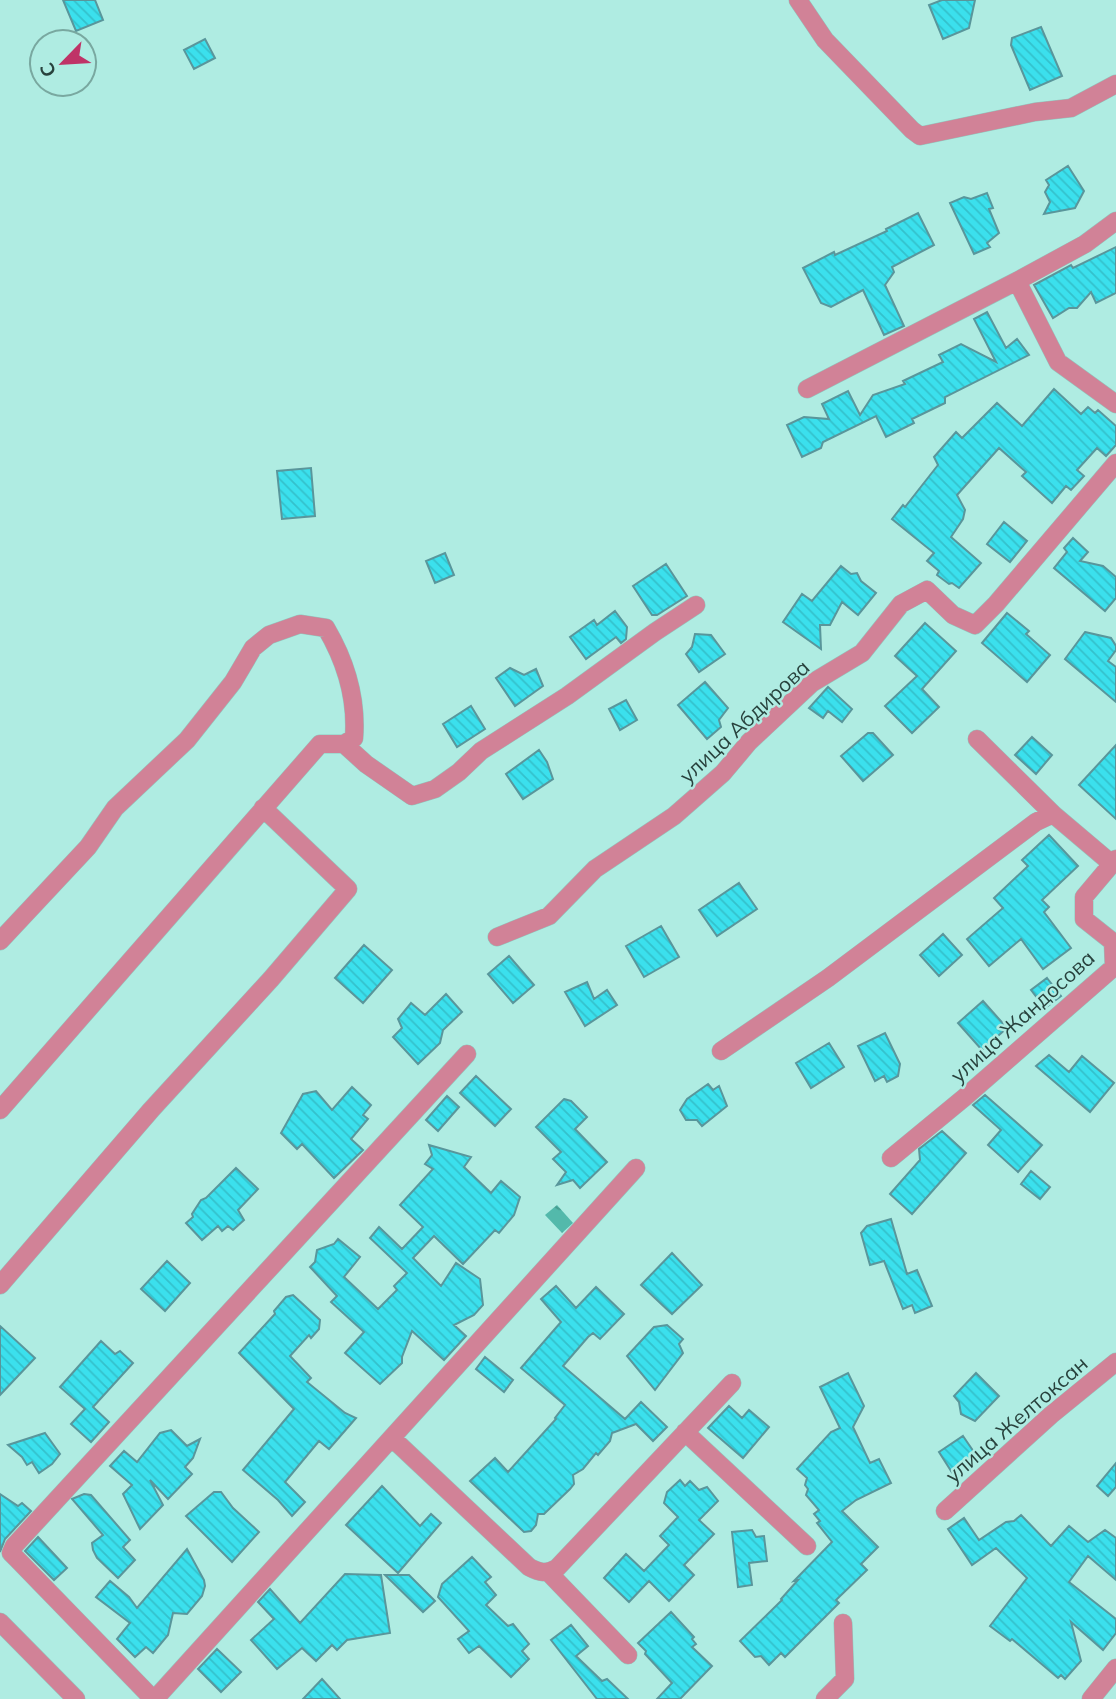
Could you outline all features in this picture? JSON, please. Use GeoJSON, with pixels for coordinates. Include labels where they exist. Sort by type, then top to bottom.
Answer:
{"type":"FeatureCollection","features":[{"type":"Feature","properties":{"kind":"street"},"geometry":{"type":"LineString","coordinates":[[798,0],[825,40],[920,136],[1035,112],[1071,108],[1116,84]]}},
{"type":"Feature","properties":{"kind":"street"},"geometry":{"type":"LineString","coordinates":[[807,389],[1017,281],[1085,244],[1116,221]]}},
{"type":"Feature","properties":{"kind":"street"},"geometry":{"type":"LineString","coordinates":[[1017,281],[1058,362],[1116,404]]}},
{"type":"Feature","properties":{"kind":"street","name":"улица Абдирова"},"geometry":{"type":"LineString","coordinates":[[497,937],[550,916],[595,869],[674,816],[723,774],[749,742],[812,683],[862,653],[901,604],[928,590],[953,615],[975,625],[1116,463]]}},
{"type":"Feature","properties":{"kind":"street"},"geometry":{"type":"LineString","coordinates":[[344,744],[366,764],[412,796],[435,789],[459,772],[481,751],[696,605]]}},
{"type":"Feature","properties":{"kind":"street"},"geometry":{"type":"LineString","coordinates":[[0,941],[88,847],[116,808],[187,740],[233,682],[253,648],[269,635],[300,624],[326,628],[347,670],[354,709],[354,737],[344,744],[320,744],[0,1110]]}},
{"type":"Feature","properties":{"kind":"street"},"geometry":{"type":"LineString","coordinates":[[977,739],[1053,814],[1114,862]]}},
{"type":"Feature","properties":{"kind":"street"},"geometry":{"type":"LineString","coordinates":[[0,1285],[348,889],[263,808]]}},
{"type":"Feature","properties":{"kind":"street"},"geometry":{"type":"LineString","coordinates":[[721,1051],[828,978],[1036,822],[1053,814]]}},
{"type":"Feature","properties":{"kind":"street","name":"улица Жандосова"},"geometry":{"type":"LineString","coordinates":[[891,1158],[1114,967],[1113,943],[1084,919],[1084,897],[1114,862]]}},
{"type":"Feature","properties":{"kind":"street"},"geometry":{"type":"LineString","coordinates":[[467,1054],[14,1546],[11,1553],[154,1699],[636,1168]]}},
{"type":"Feature","properties":{"kind":"street","name":"улица Желтоксан"},"geometry":{"type":"LineString","coordinates":[[945,1511],[1042,1423],[1116,1362]]}},
{"type":"Feature","properties":{"kind":"street"},"geometry":{"type":"LineString","coordinates":[[392,1438],[529,1567],[538,1572],[549,1573],[557,1568],[732,1383]]}},
{"type":"Feature","properties":{"kind":"street"},"geometry":{"type":"LineString","coordinates":[[685,1432],[807,1546]]}},
{"type":"Feature","properties":{"kind":"street"},"geometry":{"type":"LineString","coordinates":[[549,1573],[628,1654]]}},
{"type":"Feature","properties":{"kind":"street"},"geometry":{"type":"LineString","coordinates":[[0,1622],[76,1699]]}},
{"type":"Feature","properties":{"kind":"street"},"geometry":{"type":"LineString","coordinates":[[825,1699],[845,1679],[843,1623]]}},
{"type":"Feature","properties":{"kind":"street"},"geometry":{"type":"LineString","coordinates":[[1091,1699],[1116,1668]]}},
{"type":"Feature","properties":{"kind":"water"},"geometry":{"type":"Polygon","coordinates":[[[557,1205],[573,1223],[562,1233],[545,1215],[557,1205]]]}},
{"type":"Feature","properties":{"kind":"building"},"geometry":{"type":"Polygon","coordinates":[[[63,0],[95,0],[103,20],[83,28],[75,28],[63,0]]]}},
{"type":"Feature","properties":{"kind":"building"},"geometry":{"type":"Polygon","coordinates":[[[942,0],[975,0],[969,28],[943,39],[929,5],[942,0]]]}},
{"type":"Feature","properties":{"kind":"building"},"geometry":{"type":"Polygon","coordinates":[[[1041,27],[1062,76],[1030,90],[1011,45],[1012,38],[1041,27]]]}},
{"type":"Feature","properties":{"kind":"building"},"geometry":{"type":"Polygon","coordinates":[[[205,39],[215,58],[194,69],[184,50],[205,39]]]}},
{"type":"Feature","properties":{"kind":"building"},"geometry":{"type":"Polygon","coordinates":[[[1068,166],[1084,191],[1075,208],[1044,214],[1050,202],[1045,192],[1049,185],[1046,180],[1068,166]]]}},
{"type":"Feature","properties":{"kind":"building"},"geometry":{"type":"Polygon","coordinates":[[[987,193],[993,208],[989,209],[999,233],[987,243],[990,247],[974,254],[950,203],[964,197],[971,199],[987,193]]]}},
{"type":"Feature","properties":{"kind":"building"},"geometry":{"type":"Polygon","coordinates":[[[918,213],[934,245],[892,267],[894,272],[885,285],[904,326],[884,335],[863,290],[831,307],[821,303],[803,268],[834,252],[835,255],[887,231],[886,229],[918,213]]]}},
{"type":"Feature","properties":{"kind":"building"},"geometry":{"type":"Polygon","coordinates":[[[1116,247],[1116,293],[1096,303],[1091,292],[1077,308],[1069,308],[1053,318],[1034,285],[1071,265],[1073,268],[1116,247]]]}},
{"type":"Feature","properties":{"kind":"building"},"geometry":{"type":"Polygon","coordinates":[[[987,312],[1006,348],[1017,339],[1029,355],[945,397],[945,403],[912,419],[914,423],[886,437],[876,416],[823,442],[821,448],[802,457],[787,425],[804,417],[829,419],[822,404],[848,391],[860,415],[873,395],[905,384],[903,381],[943,362],[939,355],[961,344],[996,362],[974,319],[987,312]]]}},
{"type":"Feature","properties":{"kind":"building"},"geometry":{"type":"Polygon","coordinates":[[[1054,389],[1081,414],[1088,407],[1095,413],[1098,410],[1116,426],[1116,445],[1106,456],[1097,448],[1077,470],[1084,476],[1071,490],[1066,486],[1052,503],[1022,476],[1026,472],[999,448],[957,495],[965,510],[963,519],[951,537],[981,563],[959,588],[949,584],[937,575],[939,571],[927,561],[934,553],[892,519],[903,505],[905,507],[938,465],[934,457],[956,432],[962,438],[997,403],[1022,426],[1054,389]]]}},
{"type":"Feature","properties":{"kind":"building"},"geometry":{"type":"Polygon","coordinates":[[[311,468],[315,516],[282,519],[277,471],[311,468]]]}},
{"type":"Feature","properties":{"kind":"building"},"geometry":{"type":"Polygon","coordinates":[[[1004,522],[1027,541],[1010,562],[987,544],[1004,522]]]}},
{"type":"Feature","properties":{"kind":"building"},"geometry":{"type":"Polygon","coordinates":[[[1073,538],[1088,552],[1080,561],[1103,566],[1116,577],[1116,598],[1105,611],[1054,568],[1067,552],[1064,548],[1073,538]]]}},
{"type":"Feature","properties":{"kind":"building"},"geometry":{"type":"Polygon","coordinates":[[[445,553],[454,575],[435,583],[426,561],[445,553]]]}},
{"type":"Feature","properties":{"kind":"building"},"geometry":{"type":"Polygon","coordinates":[[[666,564],[687,596],[657,615],[652,615],[633,586],[666,564]]]}},
{"type":"Feature","properties":{"kind":"building"},"geometry":{"type":"Polygon","coordinates":[[[841,566],[851,574],[857,573],[861,581],[876,593],[858,615],[842,602],[830,625],[820,625],[821,649],[783,622],[802,594],[812,601],[841,566]]]}},
{"type":"Feature","properties":{"kind":"building"},"geometry":{"type":"Polygon","coordinates":[[[615,611],[627,627],[626,639],[621,643],[616,637],[586,659],[570,637],[594,620],[597,625],[615,611]]]}},
{"type":"Feature","properties":{"kind":"building"},"geometry":{"type":"Polygon","coordinates":[[[1007,613],[1029,631],[1026,634],[1050,655],[1027,682],[982,643],[1007,613]]]}},
{"type":"Feature","properties":{"kind":"building"},"geometry":{"type":"Polygon","coordinates":[[[925,623],[956,651],[922,689],[939,707],[912,733],[885,706],[917,676],[895,656],[925,623]]]}},
{"type":"Feature","properties":{"kind":"building"},"geometry":{"type":"Polygon","coordinates":[[[1085,632],[1111,638],[1116,646],[1108,661],[1116,667],[1116,702],[1065,659],[1085,632]]]}},
{"type":"Feature","properties":{"kind":"building"},"geometry":{"type":"Polygon","coordinates":[[[695,634],[711,635],[725,654],[699,672],[686,654],[692,647],[695,634]]]}},
{"type":"Feature","properties":{"kind":"building"},"geometry":{"type":"Polygon","coordinates":[[[510,668],[524,675],[536,669],[543,686],[515,706],[496,678],[510,668]]]}},
{"type":"Feature","properties":{"kind":"building"},"geometry":{"type":"Polygon","coordinates":[[[705,682],[728,708],[719,720],[721,727],[707,739],[678,705],[705,682]]]}},
{"type":"Feature","properties":{"kind":"building"},"geometry":{"type":"Polygon","coordinates":[[[828,687],[852,709],[842,722],[828,711],[823,718],[809,708],[828,687]]]}},
{"type":"Feature","properties":{"kind":"building"},"geometry":{"type":"Polygon","coordinates":[[[626,700],[637,720],[620,730],[609,709],[626,700]]]}},
{"type":"Feature","properties":{"kind":"building"},"geometry":{"type":"Polygon","coordinates":[[[471,706],[485,729],[457,747],[443,724],[471,706]]]}},
{"type":"Feature","properties":{"kind":"building"},"geometry":{"type":"Polygon","coordinates":[[[868,733],[873,733],[893,755],[863,781],[841,756],[868,733]]]}},
{"type":"Feature","properties":{"kind":"building"},"geometry":{"type":"Polygon","coordinates":[[[1032,737],[1052,755],[1036,774],[1015,755],[1032,737]]]}},
{"type":"Feature","properties":{"kind":"building"},"geometry":{"type":"Polygon","coordinates":[[[1116,745],[1116,819],[1079,785],[1116,745]]]}},
{"type":"Feature","properties":{"kind":"building"},"geometry":{"type":"Polygon","coordinates":[[[539,750],[553,779],[523,799],[506,774],[539,750]]]}},
{"type":"Feature","properties":{"kind":"building"},"geometry":{"type":"Polygon","coordinates":[[[1049,835],[1078,866],[1042,900],[1049,907],[1044,912],[1071,948],[1043,969],[1021,939],[989,966],[967,939],[1003,908],[994,898],[1028,866],[1022,860],[1049,835]]]}},
{"type":"Feature","properties":{"kind":"building"},"geometry":{"type":"Polygon","coordinates":[[[739,883],[757,909],[717,936],[699,910],[739,883]]]}},
{"type":"Feature","properties":{"kind":"building"},"geometry":{"type":"Polygon","coordinates":[[[661,926],[679,957],[644,977],[626,946],[661,926]]]}},
{"type":"Feature","properties":{"kind":"building"},"geometry":{"type":"Polygon","coordinates":[[[943,934],[962,955],[939,976],[920,955],[943,934]]]}},
{"type":"Feature","properties":{"kind":"building"},"geometry":{"type":"Polygon","coordinates":[[[364,945],[392,970],[363,1003],[335,978],[364,945]]]}},
{"type":"Feature","properties":{"kind":"building"},"geometry":{"type":"Polygon","coordinates":[[[509,956],[534,985],[513,1003],[488,974],[509,956]]]}},
{"type":"Feature","properties":{"kind":"building"},"geometry":{"type":"Polygon","coordinates":[[[1047,978],[1061,996],[1045,1008],[1031,990],[1047,978]]]}},
{"type":"Feature","properties":{"kind":"building"},"geometry":{"type":"Polygon","coordinates":[[[587,982],[594,999],[607,990],[617,1005],[585,1026],[565,992],[587,982]]]}},
{"type":"Feature","properties":{"kind":"building"},"geometry":{"type":"Polygon","coordinates":[[[446,994],[462,1012],[443,1030],[440,1043],[418,1064],[393,1037],[402,1028],[398,1019],[411,1003],[425,1015],[446,994]]]}},
{"type":"Feature","properties":{"kind":"building"},"geometry":{"type":"Polygon","coordinates":[[[983,1001],[1007,1028],[982,1050],[958,1023],[983,1001]]]}},
{"type":"Feature","properties":{"kind":"building"},"geometry":{"type":"Polygon","coordinates":[[[885,1033],[900,1064],[898,1076],[887,1082],[884,1076],[875,1081],[858,1046],[885,1033]]]}},
{"type":"Feature","properties":{"kind":"building"},"geometry":{"type":"Polygon","coordinates":[[[829,1043],[844,1067],[811,1088],[796,1063],[829,1043]]]}},
{"type":"Feature","properties":{"kind":"building"},"geometry":{"type":"Polygon","coordinates":[[[1049,1055],[1069,1072],[1082,1056],[1114,1083],[1090,1112],[1036,1066],[1049,1055]]]}},
{"type":"Feature","properties":{"kind":"building"},"geometry":{"type":"Polygon","coordinates":[[[476,1076],[511,1109],[495,1126],[460,1093],[476,1076]]]}},
{"type":"Feature","properties":{"kind":"building"},"geometry":{"type":"Polygon","coordinates":[[[708,1084],[713,1090],[719,1086],[727,1106],[702,1126],[697,1120],[686,1120],[680,1110],[687,1099],[708,1084]]]}},
{"type":"Feature","properties":{"kind":"building"},"geometry":{"type":"Polygon","coordinates":[[[352,1087],[371,1105],[363,1115],[368,1119],[351,1139],[363,1150],[334,1178],[302,1144],[297,1149],[281,1133],[303,1094],[316,1091],[332,1110],[352,1087]]]}},
{"type":"Feature","properties":{"kind":"building"},"geometry":{"type":"Polygon","coordinates":[[[985,1095],[1042,1145],[1018,1172],[988,1145],[1001,1130],[973,1105],[985,1095]]]}},
{"type":"Feature","properties":{"kind":"building"},"geometry":{"type":"Polygon","coordinates":[[[447,1096],[459,1107],[438,1131],[426,1120],[447,1096]]]}},
{"type":"Feature","properties":{"kind":"building"},"geometry":{"type":"Polygon","coordinates":[[[564,1099],[571,1101],[587,1117],[575,1129],[607,1162],[580,1188],[573,1180],[557,1185],[566,1172],[553,1159],[561,1152],[536,1127],[564,1099]]]}},
{"type":"Feature","properties":{"kind":"building"},"geometry":{"type":"Polygon","coordinates":[[[942,1131],[966,1153],[912,1214],[890,1194],[920,1160],[919,1149],[942,1131]]]}},
{"type":"Feature","properties":{"kind":"building"},"geometry":{"type":"Polygon","coordinates":[[[429,1145],[471,1157],[464,1167],[491,1193],[501,1181],[520,1197],[514,1215],[499,1233],[495,1230],[463,1264],[434,1236],[413,1258],[441,1286],[456,1263],[480,1279],[483,1305],[474,1315],[454,1325],[466,1336],[444,1360],[412,1331],[402,1363],[380,1384],[345,1353],[364,1332],[331,1302],[337,1296],[310,1267],[315,1262],[317,1250],[334,1244],[338,1239],[360,1257],[344,1277],[378,1309],[397,1290],[394,1286],[407,1273],[370,1238],[379,1227],[402,1249],[423,1227],[400,1205],[433,1169],[425,1164],[432,1155],[429,1145]]]}},
{"type":"Feature","properties":{"kind":"building"},"geometry":{"type":"Polygon","coordinates":[[[236,1168],[258,1189],[238,1210],[244,1220],[233,1230],[228,1226],[222,1231],[218,1226],[202,1240],[186,1223],[193,1217],[192,1214],[201,1200],[236,1168]]]}},
{"type":"Feature","properties":{"kind":"building"},"geometry":{"type":"Polygon","coordinates":[[[1031,1171],[1050,1187],[1040,1199],[1021,1184],[1031,1171]]]}},
{"type":"Feature","properties":{"kind":"building"},"geometry":{"type":"Polygon","coordinates":[[[891,1219],[907,1274],[917,1270],[932,1306],[915,1313],[912,1305],[903,1309],[884,1261],[870,1265],[861,1233],[867,1226],[891,1219]]]}},
{"type":"Feature","properties":{"kind":"building"},"geometry":{"type":"Polygon","coordinates":[[[672,1253],[702,1285],[672,1314],[641,1285],[672,1253]]]}},
{"type":"Feature","properties":{"kind":"building"},"geometry":{"type":"Polygon","coordinates":[[[167,1261],[190,1283],[165,1311],[141,1289],[167,1261]]]}},
{"type":"Feature","properties":{"kind":"building"},"geometry":{"type":"Polygon","coordinates":[[[556,1286],[576,1308],[596,1287],[624,1314],[600,1339],[593,1333],[588,1337],[563,1366],[625,1419],[641,1402],[667,1427],[653,1441],[636,1424],[612,1433],[610,1441],[598,1455],[596,1453],[583,1469],[573,1475],[574,1484],[570,1489],[544,1514],[538,1514],[536,1525],[531,1531],[524,1532],[470,1481],[495,1458],[508,1472],[556,1419],[565,1405],[521,1368],[561,1322],[541,1299],[556,1286]]]}},
{"type":"Feature","properties":{"kind":"building"},"geometry":{"type":"Polygon","coordinates":[[[293,1295],[320,1320],[319,1329],[311,1338],[309,1335],[290,1356],[311,1378],[307,1382],[345,1413],[356,1418],[329,1449],[319,1441],[285,1482],[305,1502],[292,1516],[243,1470],[294,1409],[239,1353],[275,1314],[274,1311],[286,1297],[293,1295]]]}},
{"type":"Feature","properties":{"kind":"building"},"geometry":{"type":"Polygon","coordinates":[[[667,1325],[683,1339],[679,1344],[683,1353],[655,1390],[627,1356],[654,1327],[667,1325]]]}},
{"type":"Feature","properties":{"kind":"building"},"geometry":{"type":"Polygon","coordinates":[[[0,1326],[35,1358],[0,1395],[0,1326]]]}},
{"type":"Feature","properties":{"kind":"building"},"geometry":{"type":"Polygon","coordinates":[[[101,1341],[115,1354],[120,1351],[133,1363],[93,1407],[109,1422],[91,1442],[71,1424],[85,1409],[60,1387],[101,1341]]]}},
{"type":"Feature","properties":{"kind":"building"},"geometry":{"type":"Polygon","coordinates":[[[485,1357],[513,1380],[504,1392],[476,1369],[485,1357]]]}},
{"type":"Feature","properties":{"kind":"building"},"geometry":{"type":"Polygon","coordinates":[[[848,1373],[864,1406],[853,1427],[870,1463],[879,1459],[891,1483],[856,1500],[842,1511],[878,1547],[861,1564],[867,1570],[836,1600],[839,1603],[785,1657],[781,1653],[769,1665],[761,1656],[755,1657],[740,1641],[782,1600],[798,1580],[794,1581],[832,1542],[817,1523],[820,1521],[814,1514],[819,1510],[806,1495],[807,1478],[797,1469],[831,1432],[840,1428],[820,1387],[848,1373]]]}},
{"type":"Feature","properties":{"kind":"building"},"geometry":{"type":"Polygon","coordinates":[[[976,1373],[999,1396],[975,1421],[961,1414],[959,1402],[954,1396],[976,1373]]]}},
{"type":"Feature","properties":{"kind":"building"},"geometry":{"type":"Polygon","coordinates":[[[729,1406],[742,1418],[749,1410],[769,1427],[743,1458],[708,1428],[729,1406]]]}},
{"type":"Feature","properties":{"kind":"building"},"geometry":{"type":"Polygon","coordinates":[[[171,1430],[187,1446],[200,1439],[193,1458],[185,1467],[192,1474],[168,1499],[150,1480],[163,1505],[140,1529],[123,1494],[132,1485],[110,1466],[124,1451],[137,1462],[160,1433],[171,1430]]]}},
{"type":"Feature","properties":{"kind":"building"},"geometry":{"type":"Polygon","coordinates":[[[45,1433],[60,1454],[39,1473],[32,1462],[27,1465],[8,1445],[45,1433]]]}},
{"type":"Feature","properties":{"kind":"building"},"geometry":{"type":"Polygon","coordinates":[[[963,1436],[978,1458],[953,1474],[939,1452],[963,1436]]]}},
{"type":"Feature","properties":{"kind":"building"},"geometry":{"type":"Polygon","coordinates":[[[1116,1463],[1116,1487],[1108,1496],[1097,1486],[1116,1463]]]}},
{"type":"Feature","properties":{"kind":"building"},"geometry":{"type":"Polygon","coordinates":[[[680,1480],[685,1486],[690,1481],[699,1490],[707,1487],[718,1501],[699,1520],[714,1534],[684,1565],[694,1575],[669,1601],[649,1581],[629,1602],[604,1578],[626,1554],[644,1571],[669,1545],[660,1536],[678,1517],[664,1503],[667,1492],[680,1480]]]}},
{"type":"Feature","properties":{"kind":"building"},"geometry":{"type":"Polygon","coordinates":[[[382,1486],[420,1526],[431,1514],[441,1523],[398,1573],[346,1525],[382,1486]]]}},
{"type":"Feature","properties":{"kind":"building"},"geometry":{"type":"Polygon","coordinates":[[[214,1492],[221,1492],[233,1508],[259,1532],[232,1562],[186,1516],[214,1492]]]}},
{"type":"Feature","properties":{"kind":"building"},"geometry":{"type":"Polygon","coordinates":[[[0,1494],[18,1506],[22,1503],[31,1511],[5,1539],[0,1552],[0,1494]]]}},
{"type":"Feature","properties":{"kind":"building"},"geometry":{"type":"Polygon","coordinates":[[[84,1494],[91,1495],[130,1540],[123,1547],[135,1560],[118,1578],[97,1558],[93,1550],[92,1543],[103,1535],[72,1499],[84,1494]]]}},
{"type":"Feature","properties":{"kind":"building"},"geometry":{"type":"Polygon","coordinates":[[[1021,1515],[1051,1546],[1069,1526],[1088,1542],[1105,1530],[1116,1538],[1116,1580],[1088,1556],[1069,1582],[1116,1619],[1116,1633],[1103,1650],[1071,1622],[1081,1661],[1065,1679],[1061,1675],[1058,1678],[1012,1639],[1010,1641],[990,1626],[1027,1578],[996,1548],[972,1565],[948,1529],[964,1518],[979,1540],[1021,1515]]]}},
{"type":"Feature","properties":{"kind":"building"},"geometry":{"type":"Polygon","coordinates":[[[752,1530],[756,1537],[764,1536],[767,1561],[749,1563],[752,1585],[738,1587],[732,1532],[752,1530]]]}},
{"type":"Feature","properties":{"kind":"building"},"geometry":{"type":"Polygon","coordinates":[[[38,1537],[67,1568],[54,1580],[25,1551],[38,1537]]]}},
{"type":"Feature","properties":{"kind":"building"},"geometry":{"type":"Polygon","coordinates":[[[187,1549],[204,1580],[202,1596],[187,1614],[173,1613],[168,1635],[153,1653],[146,1647],[135,1657],[117,1639],[130,1623],[96,1597],[110,1581],[129,1597],[137,1608],[187,1549]]]}},
{"type":"Feature","properties":{"kind":"building"},"geometry":{"type":"Polygon","coordinates":[[[472,1557],[491,1577],[485,1582],[496,1595],[486,1605],[508,1626],[513,1624],[529,1644],[522,1651],[529,1659],[511,1677],[479,1646],[469,1653],[458,1639],[469,1631],[438,1597],[442,1584],[472,1557]]]}},
{"type":"Feature","properties":{"kind":"building"},"geometry":{"type":"Polygon","coordinates":[[[345,1574],[381,1575],[390,1633],[347,1640],[337,1650],[332,1645],[316,1661],[302,1648],[277,1669],[251,1640],[274,1619],[258,1602],[270,1589],[300,1623],[345,1574]]]}},
{"type":"Feature","properties":{"kind":"building"},"geometry":{"type":"Polygon","coordinates":[[[385,1575],[409,1575],[435,1601],[423,1612],[385,1575]]]}},
{"type":"Feature","properties":{"kind":"building"},"geometry":{"type":"Polygon","coordinates":[[[671,1612],[694,1637],[692,1639],[696,1644],[692,1647],[712,1666],[680,1699],[657,1699],[672,1683],[638,1643],[671,1612]]]}},
{"type":"Feature","properties":{"kind":"building"},"geometry":{"type":"Polygon","coordinates":[[[571,1625],[588,1646],[576,1656],[602,1681],[607,1679],[628,1699],[597,1699],[551,1640],[571,1625]]]}},
{"type":"Feature","properties":{"kind":"building"},"geometry":{"type":"Polygon","coordinates":[[[217,1649],[241,1672],[221,1692],[198,1669],[217,1649]]]}},
{"type":"Feature","properties":{"kind":"building"},"geometry":{"type":"Polygon","coordinates":[[[322,1679],[340,1699],[303,1699],[322,1679]]]}}]}
